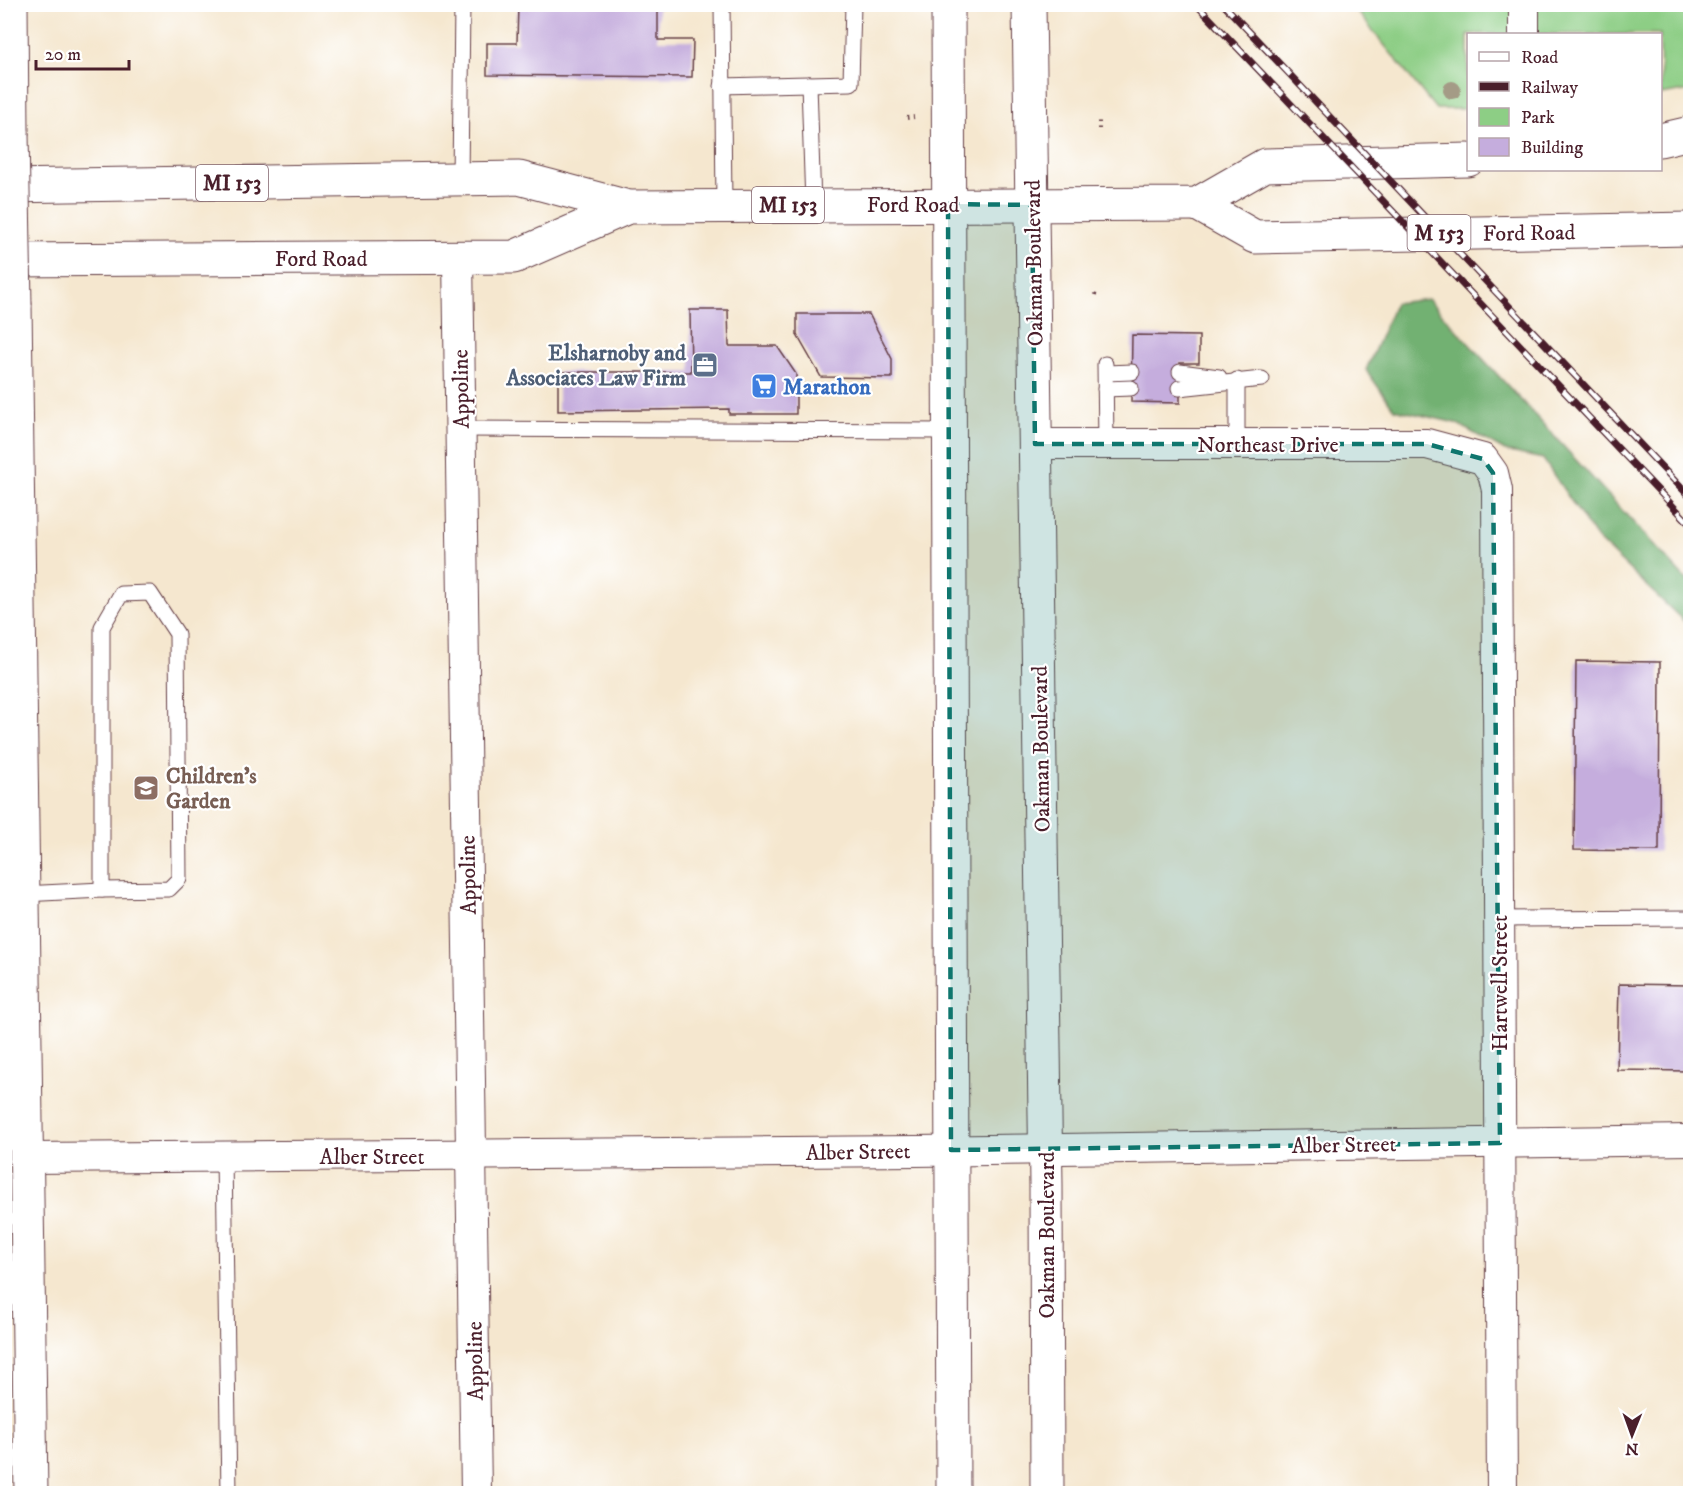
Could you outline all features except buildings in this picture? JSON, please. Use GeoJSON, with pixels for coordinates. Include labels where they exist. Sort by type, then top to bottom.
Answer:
{"type":"FeatureCollection","features":[{"type":"Feature","properties":{"kind":"street"},"geometry":{"type":"LineString","coordinates":[[11,4],[31,1494]]}},
{"type":"Feature","properties":{"kind":"street"},"geometry":{"type":"LineString","coordinates":[[948,4],[953,1494]]}},
{"type":"Feature","properties":{"kind":"street","name":"Oakman Boulevard"},"geometry":{"type":"LineString","coordinates":[[1029,4],[1045,1148],[1047,1494]]}},
{"type":"Feature","properties":{"kind":"street"},"geometry":{"type":"LineString","coordinates":[[1524,4],[1524,33]]}},
{"type":"Feature","properties":{"kind":"street"},"geometry":{"type":"LineString","coordinates":[[1662,140],[1690,133]]}},
{"type":"Feature","properties":{"kind":"street","name":"Ford Road"},"geometry":{"type":"LineString","coordinates":[[4,186],[519,178],[628,207],[1197,204],[1265,165],[1467,160]]}},
{"type":"Feature","properties":{"kind":"street","name":"Ford Road"},"geometry":{"type":"LineString","coordinates":[[1197,204],[1255,237],[1690,229]]}},
{"type":"Feature","properties":{"kind":"street","name":"Ford Road"},"geometry":{"type":"LineString","coordinates":[[4,260],[514,257],[628,207]]}},
{"type":"Feature","properties":{"kind":"street","name":"Appoline"},"geometry":{"type":"LineString","coordinates":[[458,257],[476,1494]]}},
{"type":"Feature","properties":{"kind":"street","name":"Northeast Drive"},"geometry":{"type":"LineString","coordinates":[[1035,444],[1427,444],[1483,459],[1493,473]]}},
{"type":"Feature","properties":{"kind":"street","name":"Hartwell Street"},"geometry":{"type":"LineString","coordinates":[[1493,473],[1497,490],[1502,1494]]}},
{"type":"Feature","properties":{"kind":"street","name":"Alber Street"},"geometry":{"type":"LineString","coordinates":[[26,1158],[951,1150],[1690,1140]]}},
{"type":"Feature","properties":{"kind":"lane"},"geometry":{"type":"LineString","coordinates":[[460,179],[462,4]]}},
{"type":"Feature","properties":{"kind":"lane"},"geometry":{"type":"LineString","coordinates":[[722,4],[724,206]]}},
{"type":"Feature","properties":{"kind":"lane"},"geometry":{"type":"LineString","coordinates":[[722,86],[851,83],[853,4]]}},
{"type":"Feature","properties":{"kind":"lane"},"geometry":{"type":"LineString","coordinates":[[809,84],[813,205]]}},
{"type":"Feature","properties":{"kind":"lane"},"geometry":{"type":"LineString","coordinates":[[1105,389],[1132,380],[1106,368],[1105,389],[1106,444]]}},
{"type":"Feature","properties":{"kind":"lane"},"geometry":{"type":"LineString","coordinates":[[1180,372],[1237,380]]}},
{"type":"Feature","properties":{"kind":"lane"},"geometry":{"type":"LineString","coordinates":[[1179,388],[1262,379]]}},
{"type":"Feature","properties":{"kind":"lane"},"geometry":{"type":"LineString","coordinates":[[1237,380],[1237,444]]}},
{"type":"Feature","properties":{"kind":"lane"},"geometry":{"type":"LineString","coordinates":[[461,429],[949,431]]}},
{"type":"Feature","properties":{"kind":"lane"},"geometry":{"type":"LineString","coordinates":[[23,894],[169,889],[179,879],[177,634],[150,593],[122,594],[102,627],[102,890]]}},
{"type":"Feature","properties":{"kind":"lane"},"geometry":{"type":"LineString","coordinates":[[1499,919],[1690,918]]}},
{"type":"Feature","properties":{"kind":"lane"},"geometry":{"type":"LineString","coordinates":[[224,1157],[229,1494]]}},
{"type":"Feature","properties":{"kind":"path"},"geometry":{"type":"LineString","coordinates":[[907,118],[914,117]]}},
{"type":"Feature","properties":{"kind":"path"},"geometry":{"type":"LineString","coordinates":[[1099,121],[1099,129]]}},
{"type":"Feature","properties":{"kind":"highlighted area"},"geometry":{"type":"Polygon","coordinates":[[[948,204],[1032,205],[1035,444],[1427,444],[1483,459],[1493,473],[1500,1143],[951,1150],[948,204]]]}},
{"type":"Feature","properties":{"kind":"green space"},"geometry":{"type":"Polygon","coordinates":[[[1352,5],[1690,5],[1690,90],[1662,95],[1662,33],[1467,33],[1467,109],[1436,109],[1352,5]]]}},
{"type":"Feature","properties":{"kind":"green space"},"geometry":{"type":"Polygon","coordinates":[[[1428,299],[1690,584],[1690,627],[1596,538],[1543,459],[1505,451],[1456,423],[1394,409],[1366,370],[1395,303],[1428,299]]]}},
{"type":"Feature","properties":{"kind":"railway"},"geometry":{"type":"LineString","coordinates":[[1196,4],[1690,524]]}},
{"type":"Feature","properties":{"kind":"railway"},"geometry":{"type":"LineString","coordinates":[[1223,4],[1690,497]]}},
{"type":"Feature","properties":{"kind":"place","name":"Elsharnoby and Associates Law Firm"},"geometry":{"type":"Point","coordinates":[705,365]}},
{"type":"Feature","properties":{"kind":"place","name":"Marathon"},"geometry":{"type":"Point","coordinates":[764,386]}},
{"type":"Feature","properties":{"kind":"place","name":"Children's Garden"},"geometry":{"type":"Point","coordinates":[146,788]}}]}
